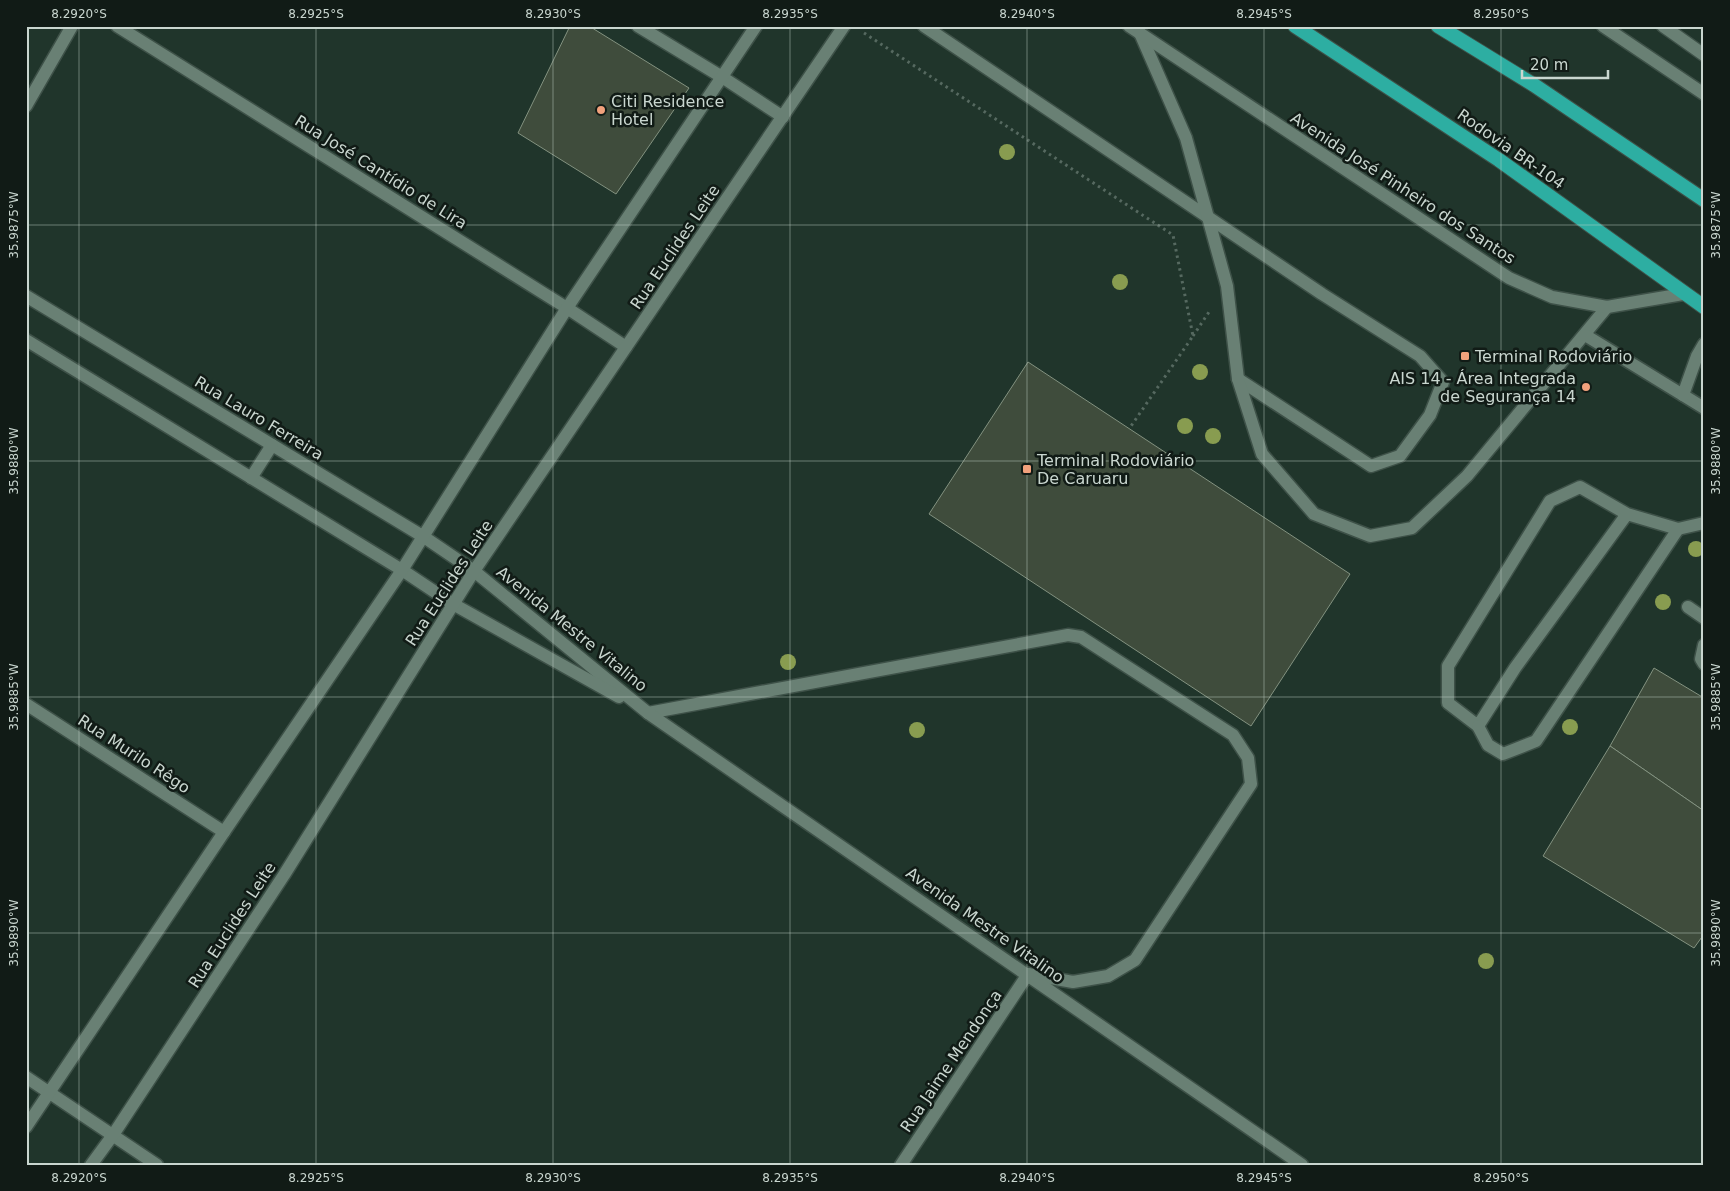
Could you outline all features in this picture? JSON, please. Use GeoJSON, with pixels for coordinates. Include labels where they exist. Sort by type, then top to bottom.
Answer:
{"type":"FeatureCollection","features":[{"type":"Feature","properties":{"kind":"highway","name":"Rodovia BR-104"},"geometry":{"type":"LineString","coordinates":[[1295,26],[1499,160],[1704,308]]}},
{"type":"Feature","properties":{"kind":"highway"},"geometry":{"type":"LineString","coordinates":[[1438,26],[1534,85],[1704,200]]}},
{"type":"Feature","properties":{"kind":"street"},"geometry":{"type":"LineString","coordinates":[[26,106],[72,26]]}},
{"type":"Feature","properties":{"kind":"street","name":"Rua José Cantídio de Lira"},"geometry":{"type":"LineString","coordinates":[[117,26],[567,308],[626,347]]}},
{"type":"Feature","properties":{"kind":"street"},"geometry":{"type":"LineString","coordinates":[[638,26],[722,77],[782,117]]}},
{"type":"Feature","properties":{"kind":"street"},"geometry":{"type":"LineString","coordinates":[[26,1127],[424,537],[567,308],[756,26]]}},
{"type":"Feature","properties":{"kind":"street","name":"Rua Euclides Leite"},"geometry":{"type":"LineString","coordinates":[[91,1165],[284,875],[474,571],[844,26]]}},
{"type":"Feature","properties":{"kind":"street"},"geometry":{"type":"LineString","coordinates":[[924,26],[970,59],[1207,215],[1322,294],[1420,356],[1443,382],[1430,415],[1400,456],[1371,466],[1238,380]]}},
{"type":"Feature","properties":{"kind":"street"},"geometry":{"type":"LineString","coordinates":[[1603,26],[1704,94]]}},
{"type":"Feature","properties":{"kind":"street"},"geometry":{"type":"LineString","coordinates":[[1663,26],[1704,55]]}},
{"type":"Feature","properties":{"kind":"street"},"geometry":{"type":"LineString","coordinates":[[1134,30],[1186,138],[1227,286],[1238,380],[1262,454],[1314,514],[1370,536],[1412,528],[1467,476],[1607,307]]}},
{"type":"Feature","properties":{"kind":"street","name":"Avenida José Pinheiro dos Santos"},"geometry":{"type":"LineString","coordinates":[[1134,30],[1509,278],[1552,297],[1607,307],[1683,294]]}},
{"type":"Feature","properties":{"kind":"street","name":"Rua Lauro Ferreira"},"geometry":{"type":"LineString","coordinates":[[26,296],[424,537],[474,571]]}},
{"type":"Feature","properties":{"kind":"street"},"geometry":{"type":"LineString","coordinates":[[1585,335],[1704,408]]}},
{"type":"Feature","properties":{"kind":"street"},"geometry":{"type":"LineString","coordinates":[[26,340],[402,570],[453,604]]}},
{"type":"Feature","properties":{"kind":"street"},"geometry":{"type":"LineString","coordinates":[[1683,395],[1704,344]]}},
{"type":"Feature","properties":{"kind":"street"},"geometry":{"type":"LineString","coordinates":[[251,478],[272,445]]}},
{"type":"Feature","properties":{"kind":"street"},"geometry":{"type":"LineString","coordinates":[[1678,529],[1536,741],[1503,754],[1488,745],[1478,726],[1448,703],[1448,666],[1550,501],[1580,487],[1627,514],[1678,529],[1704,523]]}},
{"type":"Feature","properties":{"kind":"street"},"geometry":{"type":"LineString","coordinates":[[1478,726],[1515,668],[1627,514]]}},
{"type":"Feature","properties":{"kind":"street","name":"Avenida Mestre Vitalino"},"geometry":{"type":"LineString","coordinates":[[474,571],[648,713],[1302,1165]]}},
{"type":"Feature","properties":{"kind":"street","name":"Avenida Mestre Vitalino"},"geometry":{"type":"LineString","coordinates":[[453,604],[648,713]]}},
{"type":"Feature","properties":{"kind":"street"},"geometry":{"type":"LineString","coordinates":[[1688,607],[1704,618]]}},
{"type":"Feature","properties":{"kind":"street"},"geometry":{"type":"LineString","coordinates":[[648,713],[1068,635],[1081,637],[1233,735],[1248,758],[1251,784],[1135,960],[1108,976],[1073,982],[1028,974]]}},
{"type":"Feature","properties":{"kind":"street"},"geometry":{"type":"LineString","coordinates":[[1704,645],[1701,659],[1704,664]]}},
{"type":"Feature","properties":{"kind":"street","name":"Rua Murilo Rêgo"},"geometry":{"type":"LineString","coordinates":[[26,704],[224,832]]}},
{"type":"Feature","properties":{"kind":"street","name":"Rua Jaime Mendonça"},"geometry":{"type":"LineString","coordinates":[[901,1165],[1028,974]]}},
{"type":"Feature","properties":{"kind":"street"},"geometry":{"type":"LineString","coordinates":[[26,1077],[157,1165]]}},
{"type":"Feature","properties":{"kind":"path"},"geometry":{"type":"LineString","coordinates":[[862,32],[1173,236],[1193,336],[1129,429]]}},
{"type":"Feature","properties":{"kind":"building","name":"Citi Residence Hotel"},"geometry":{"type":"Polygon","coordinates":[[[570,26],[589,26],[689,88],[616,194],[518,133],[570,26]]]}},
{"type":"Feature","properties":{"kind":"building"},"geometry":{"type":"Polygon","coordinates":[[[1028,362],[1350,574],[1251,726],[929,514],[1028,362]]]}},
{"type":"Feature","properties":{"kind":"building"},"geometry":{"type":"Polygon","coordinates":[[[1654,668],[1704,698],[1704,811],[1610,746],[1654,668]]]}},
{"type":"Feature","properties":{"kind":"building"},"geometry":{"type":"Polygon","coordinates":[[[1610,746],[1704,811],[1704,934],[1694,948],[1543,856],[1610,746]]]}},
{"type":"Feature","properties":{"kind":"place","name":"Citi Residence Hotel"},"geometry":{"type":"Point","coordinates":[601,110]}},
{"type":"Feature","properties":{"kind":"place","name":"Terminal Rodoviário"},"geometry":{"type":"Point","coordinates":[1465,356]}},
{"type":"Feature","properties":{"kind":"place","name":"AIS 14 - Área Integrada de Segurança 14"},"geometry":{"type":"Point","coordinates":[1586,387]}},
{"type":"Feature","properties":{"kind":"place","name":"Terminal Rodoviário De Caruaru"},"geometry":{"type":"Point","coordinates":[1027,469]}}]}
